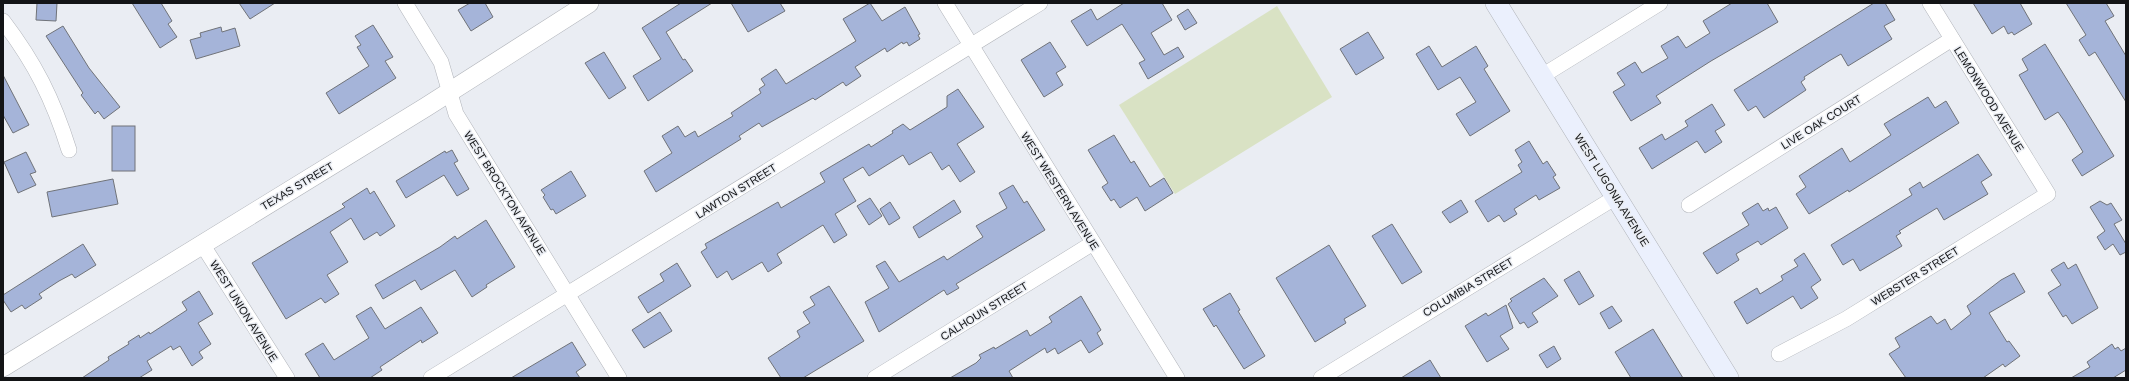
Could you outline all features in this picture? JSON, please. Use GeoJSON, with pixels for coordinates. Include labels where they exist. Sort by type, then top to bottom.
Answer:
{"type":"FeatureCollection","features":[{"type":"Feature","properties":{"kind":"main road","name":"WEST LUGONIA AVENUE"},"geometry":{"type":"LineString","coordinates":[[1496,3],[1728,378]]}},
{"type":"Feature","properties":{"kind":"street","name":"WEST BROCKTON AVENUE"},"geometry":{"type":"LineString","coordinates":[[405,3],[441,62],[456,114],[619,378]]}},
{"type":"Feature","properties":{"kind":"street","name":"TEXAS STREET"},"geometry":{"type":"LineString","coordinates":[[3,367],[449,92],[589,3]]}},
{"type":"Feature","properties":{"kind":"street","name":"WEST WESTERN AVENUE"},"geometry":{"type":"LineString","coordinates":[[945,3],[1177,378]]}},
{"type":"Feature","properties":{"kind":"street","name":"LAWTON STREET"},"geometry":{"type":"LineString","coordinates":[[431,378],[1040,3]]}},
{"type":"Feature","properties":{"kind":"street"},"geometry":{"type":"LineString","coordinates":[[1542,76],[1660,3]]}},
{"type":"Feature","properties":{"kind":"street","name":"LEMONWOOD AVENUE"},"geometry":{"type":"LineString","coordinates":[[1930,3],[2048,194]]}},
{"type":"Feature","properties":{"kind":"street"},"geometry":{"type":"LineString","coordinates":[[3,21],[41,78],[58,112],[69,150]]}},
{"type":"Feature","properties":{"kind":"street","name":"LIVE OAK COURT"},"geometry":{"type":"LineString","coordinates":[[1689,206],[1952,39]]}},
{"type":"Feature","properties":{"kind":"street","name":"WEBSTER STREET"},"geometry":{"type":"LineString","coordinates":[[1779,354],[1846,319],[2048,194]]}},
{"type":"Feature","properties":{"kind":"street","name":"COLUMBIA STREET"},"geometry":{"type":"LineString","coordinates":[[1321,378],[1616,197]]}},
{"type":"Feature","properties":{"kind":"street","name":"CALHOUN STREET"},"geometry":{"type":"LineString","coordinates":[[876,378],[1093,243]]}},
{"type":"Feature","properties":{"kind":"street","name":"WEST UNION AVENUE"},"geometry":{"type":"LineString","coordinates":[[202,244],[287,378]]}},
{"type":"Feature","properties":{"kind":"green space"},"geometry":{"type":"Polygon","coordinates":[[[1277,6],[1332,97],[1175,194],[1119,105],[1277,6]]]}},
{"type":"Feature","properties":{"kind":"building"},"geometry":{"type":"Polygon","coordinates":[[[37,3],[57,3],[56,21],[36,20],[37,3]]]}},
{"type":"Feature","properties":{"kind":"building"},"geometry":{"type":"Polygon","coordinates":[[[132,3],[161,3],[172,21],[168,24],[177,37],[160,48],[132,3]]]}},
{"type":"Feature","properties":{"kind":"building"},"geometry":{"type":"Polygon","coordinates":[[[239,3],[275,3],[250,19],[239,3]]]}},
{"type":"Feature","properties":{"kind":"building"},"geometry":{"type":"Polygon","coordinates":[[[470,3],[485,3],[493,17],[471,31],[458,10],[470,3]]]}},
{"type":"Feature","properties":{"kind":"building"},"geometry":{"type":"Polygon","coordinates":[[[681,3],[712,3],[666,32],[683,60],[685,59],[693,71],[648,101],[633,76],[661,59],[642,28],[681,3]]]}},
{"type":"Feature","properties":{"kind":"building"},"geometry":{"type":"Polygon","coordinates":[[[731,3],[780,3],[785,11],[748,32],[731,3]]]}},
{"type":"Feature","properties":{"kind":"building"},"geometry":{"type":"Polygon","coordinates":[[[870,3],[882,21],[905,7],[920,34],[918,35],[920,39],[909,46],[907,42],[903,44],[902,42],[887,52],[885,48],[855,67],[861,76],[846,86],[843,82],[815,100],[813,98],[762,127],[759,123],[739,136],[741,139],[656,192],[644,171],[672,153],[662,136],[678,126],[685,137],[695,131],[698,137],[733,116],[731,113],[761,93],[759,89],[765,85],[761,79],[776,69],[786,84],[856,41],[843,19],[870,3]]]}},
{"type":"Feature","properties":{"kind":"building"},"geometry":{"type":"Polygon","coordinates":[[[1124,3],[1162,3],[1172,20],[1151,33],[1164,55],[1178,47],[1184,57],[1148,79],[1139,63],[1145,60],[1122,24],[1087,46],[1071,21],[1091,9],[1097,20],[1124,3]]]}},
{"type":"Feature","properties":{"kind":"building"},"geometry":{"type":"Polygon","coordinates":[[[1732,3],[1767,3],[1778,22],[1711,61],[1656,96],[1661,103],[1631,121],[1613,92],[1625,85],[1617,73],[1635,62],[1642,73],[1668,58],[1661,46],[1678,36],[1686,48],[1710,33],[1703,21],[1732,3]]]}},
{"type":"Feature","properties":{"kind":"building"},"geometry":{"type":"Polygon","coordinates":[[[1874,3],[1885,3],[1895,20],[1884,26],[1892,39],[1848,66],[1841,54],[1829,61],[1804,77],[1805,79],[1801,82],[1806,90],[1764,118],[1756,106],[1748,111],[1734,90],[1874,3]]]}},
{"type":"Feature","properties":{"kind":"building"},"geometry":{"type":"Polygon","coordinates":[[[1973,3],[2020,3],[2032,24],[2014,35],[2012,32],[2008,34],[2004,26],[1992,34],[1973,3]]]}},
{"type":"Feature","properties":{"kind":"building"},"geometry":{"type":"Polygon","coordinates":[[[2066,3],[2106,3],[2114,16],[2105,21],[2126,56],[2126,102],[2095,52],[2089,56],[2079,40],[2086,35],[2066,3]]]}},
{"type":"Feature","properties":{"kind":"building"},"geometry":{"type":"Polygon","coordinates":[[[1188,9],[1197,23],[1185,30],[1177,16],[1188,9]]]}},
{"type":"Feature","properties":{"kind":"building"},"geometry":{"type":"Polygon","coordinates":[[[373,25],[393,57],[385,61],[396,78],[339,114],[326,93],[369,66],[357,47],[361,45],[355,36],[373,25]]]}},
{"type":"Feature","properties":{"kind":"building"},"geometry":{"type":"Polygon","coordinates":[[[63,26],[89,68],[120,107],[104,119],[98,111],[95,114],[81,95],[83,93],[46,36],[63,26]]]}},
{"type":"Feature","properties":{"kind":"building"},"geometry":{"type":"Polygon","coordinates":[[[221,27],[222,32],[235,28],[240,46],[196,59],[190,40],[201,37],[200,33],[221,27]]]}},
{"type":"Feature","properties":{"kind":"building"},"geometry":{"type":"Polygon","coordinates":[[[1368,32],[1384,58],[1356,75],[1340,49],[1368,32]]]}},
{"type":"Feature","properties":{"kind":"building"},"geometry":{"type":"Polygon","coordinates":[[[1050,42],[1066,67],[1056,73],[1063,85],[1044,97],[1021,60],[1050,42]]]}},
{"type":"Feature","properties":{"kind":"building"},"geometry":{"type":"Polygon","coordinates":[[[2045,44],[2114,156],[2082,176],[2072,160],[2083,152],[2065,122],[2058,112],[2045,120],[2019,75],[2028,70],[2022,59],[2045,44]]]}},
{"type":"Feature","properties":{"kind":"building"},"geometry":{"type":"Polygon","coordinates":[[[1429,46],[1442,67],[1476,46],[1488,66],[1484,69],[1510,111],[1470,136],[1456,114],[1476,102],[1460,77],[1438,90],[1416,54],[1429,46]]]}},
{"type":"Feature","properties":{"kind":"building"},"geometry":{"type":"Polygon","coordinates":[[[604,52],[626,88],[609,99],[585,63],[604,52]]]}},
{"type":"Feature","properties":{"kind":"building"},"geometry":{"type":"Polygon","coordinates":[[[3,75],[29,125],[13,133],[3,115],[3,75]]]}},
{"type":"Feature","properties":{"kind":"building"},"geometry":{"type":"Polygon","coordinates":[[[958,89],[984,127],[957,144],[975,172],[960,182],[949,165],[942,170],[931,152],[909,165],[903,155],[869,176],[863,167],[843,179],[856,201],[835,214],[847,235],[834,243],[823,225],[777,254],[782,263],[768,272],[762,262],[732,280],[727,271],[717,278],[701,252],[707,248],[705,244],[778,202],[781,208],[825,182],[820,173],[869,144],[871,147],[893,133],[892,131],[903,124],[910,130],[947,107],[947,96],[958,89]]]}},
{"type":"Feature","properties":{"kind":"building"},"geometry":{"type":"Polygon","coordinates":[[[1928,97],[1935,108],[1946,101],[1959,123],[1849,192],[1848,190],[1809,214],[1796,194],[1806,187],[1799,176],[1842,148],[1850,162],[1891,135],[1884,124],[1928,97]]]}},
{"type":"Feature","properties":{"kind":"building"},"geometry":{"type":"Polygon","coordinates":[[[1712,104],[1725,125],[1715,131],[1722,142],[1705,153],[1697,141],[1652,169],[1639,148],[1662,134],[1665,140],[1688,126],[1685,121],[1712,104]]]}},
{"type":"Feature","properties":{"kind":"building"},"geometry":{"type":"Polygon","coordinates":[[[112,126],[135,126],[135,171],[112,171],[112,126]]]}},
{"type":"Feature","properties":{"kind":"building"},"geometry":{"type":"Polygon","coordinates":[[[1114,135],[1131,163],[1134,161],[1150,187],[1164,178],[1173,193],[1145,211],[1137,197],[1120,208],[1114,199],[1111,201],[1102,187],[1108,183],[1088,150],[1114,135]]]}},
{"type":"Feature","properties":{"kind":"building"},"geometry":{"type":"Polygon","coordinates":[[[1529,141],[1543,164],[1547,161],[1556,175],[1553,177],[1560,188],[1539,200],[1536,195],[1514,209],[1517,214],[1504,222],[1499,215],[1488,222],[1475,201],[1522,172],[1518,165],[1522,162],[1515,150],[1529,141]]]}},
{"type":"Feature","properties":{"kind":"building"},"geometry":{"type":"Polygon","coordinates":[[[452,150],[458,161],[454,163],[469,189],[457,196],[444,175],[406,198],[396,181],[445,151],[446,153],[452,150]]]}},
{"type":"Feature","properties":{"kind":"building"},"geometry":{"type":"Polygon","coordinates":[[[26,152],[36,172],[30,174],[36,185],[18,193],[4,162],[26,152]]]}},
{"type":"Feature","properties":{"kind":"building"},"geometry":{"type":"Polygon","coordinates":[[[1978,154],[1992,175],[1981,182],[1988,194],[1944,220],[1937,208],[1899,231],[1901,233],[1896,236],[1902,246],[1860,271],[1853,259],[1843,265],[1831,245],[1912,195],[1909,189],[1920,182],[1923,188],[1978,154]]]}},
{"type":"Feature","properties":{"kind":"building"},"geometry":{"type":"Polygon","coordinates":[[[571,171],[586,196],[556,214],[553,209],[551,210],[543,197],[545,195],[541,190],[571,171]]]}},
{"type":"Feature","properties":{"kind":"building"},"geometry":{"type":"Polygon","coordinates":[[[113,179],[118,204],[52,217],[47,192],[113,179]]]}},
{"type":"Feature","properties":{"kind":"building"},"geometry":{"type":"Polygon","coordinates":[[[1013,185],[1024,203],[1027,201],[1045,230],[956,284],[959,288],[947,295],[944,290],[879,332],[865,302],[889,288],[876,266],[885,261],[899,282],[944,256],[947,260],[983,237],[976,226],[1007,208],[999,193],[1013,185]]]}},
{"type":"Feature","properties":{"kind":"building"},"geometry":{"type":"Polygon","coordinates":[[[367,188],[370,194],[374,191],[395,226],[380,236],[377,232],[364,240],[351,218],[330,232],[348,262],[327,275],[339,294],[325,303],[321,298],[286,319],[252,263],[345,207],[342,204],[367,188]]]}},
{"type":"Feature","properties":{"kind":"building"},"geometry":{"type":"Polygon","coordinates":[[[870,198],[882,216],[869,225],[857,206],[870,198]]]}},
{"type":"Feature","properties":{"kind":"building"},"geometry":{"type":"Polygon","coordinates":[[[954,200],[961,212],[919,238],[913,227],[954,200]]]}},
{"type":"Feature","properties":{"kind":"building"},"geometry":{"type":"Polygon","coordinates":[[[1461,200],[1468,212],[1450,223],[1442,212],[1461,200]]]}},
{"type":"Feature","properties":{"kind":"building"},"geometry":{"type":"Polygon","coordinates":[[[2100,201],[2107,205],[2111,203],[2122,220],[2114,224],[2126,244],[2126,252],[2120,255],[2113,244],[2105,250],[2097,237],[2105,231],[2090,207],[2100,201]]]}},
{"type":"Feature","properties":{"kind":"building"},"geometry":{"type":"Polygon","coordinates":[[[890,202],[900,218],[889,225],[880,209],[890,202]]]}},
{"type":"Feature","properties":{"kind":"building"},"geometry":{"type":"Polygon","coordinates":[[[1758,203],[1763,211],[1768,208],[1769,211],[1776,207],[1788,228],[1761,245],[1758,241],[1736,254],[1739,260],[1717,274],[1703,253],[1749,225],[1742,213],[1758,203]]]}},
{"type":"Feature","properties":{"kind":"building"},"geometry":{"type":"Polygon","coordinates":[[[486,220],[515,267],[486,285],[487,287],[472,297],[455,270],[421,290],[415,280],[383,299],[375,285],[440,247],[455,236],[457,239],[486,220]]]}},
{"type":"Feature","properties":{"kind":"building"},"geometry":{"type":"Polygon","coordinates":[[[1392,224],[1422,272],[1402,284],[1372,236],[1392,224]]]}},
{"type":"Feature","properties":{"kind":"building"},"geometry":{"type":"Polygon","coordinates":[[[83,244],[96,265],[75,278],[72,274],[59,281],[39,294],[42,298],[25,309],[22,305],[11,312],[3,300],[3,295],[83,244]]]}},
{"type":"Feature","properties":{"kind":"building"},"geometry":{"type":"Polygon","coordinates":[[[1329,245],[1366,306],[1344,319],[1346,323],[1315,342],[1276,278],[1329,245]]]}},
{"type":"Feature","properties":{"kind":"building"},"geometry":{"type":"Polygon","coordinates":[[[1804,253],[1821,280],[1811,287],[1818,298],[1801,309],[1793,296],[1747,324],[1734,302],[1757,288],[1760,294],[1783,280],[1781,276],[1798,266],[1794,260],[1804,253]]]}},
{"type":"Feature","properties":{"kind":"building"},"geometry":{"type":"Polygon","coordinates":[[[2064,262],[2068,269],[2076,264],[2098,308],[2072,324],[2066,315],[2063,317],[2048,293],[2061,285],[2051,270],[2064,262]]]}},
{"type":"Feature","properties":{"kind":"building"},"geometry":{"type":"Polygon","coordinates":[[[677,263],[691,286],[648,313],[638,297],[664,281],[660,274],[677,263]]]}},
{"type":"Feature","properties":{"kind":"building"},"geometry":{"type":"Polygon","coordinates":[[[1579,271],[1594,296],[1579,305],[1564,280],[1579,271]]]}},
{"type":"Feature","properties":{"kind":"building"},"geometry":{"type":"Polygon","coordinates":[[[2014,273],[2025,292],[1989,313],[2007,342],[2009,341],[2020,356],[2005,367],[2003,364],[1983,378],[1906,378],[1889,354],[1900,347],[1895,338],[1931,316],[1937,324],[1945,319],[1951,330],[1971,314],[1967,306],[2001,280],[2014,273]]]}},
{"type":"Feature","properties":{"kind":"building"},"geometry":{"type":"Polygon","coordinates":[[[1544,278],[1558,296],[1532,313],[1538,322],[1528,328],[1524,322],[1520,324],[1508,304],[1512,301],[1510,299],[1544,278]]]}},
{"type":"Feature","properties":{"kind":"building"},"geometry":{"type":"Polygon","coordinates":[[[829,286],[864,341],[803,378],[781,378],[768,358],[800,337],[797,331],[810,323],[803,312],[815,305],[810,297],[829,286]]]}},
{"type":"Feature","properties":{"kind":"building"},"geometry":{"type":"Polygon","coordinates":[[[199,291],[213,314],[198,323],[211,344],[199,352],[203,358],[192,366],[180,346],[173,350],[171,346],[147,361],[152,370],[139,378],[82,378],[109,360],[108,357],[129,344],[128,342],[139,335],[140,338],[149,332],[150,334],[187,310],[182,302],[199,291]]]}},
{"type":"Feature","properties":{"kind":"building"},"geometry":{"type":"Polygon","coordinates":[[[1230,293],[1240,310],[1238,311],[1265,356],[1244,369],[1216,325],[1214,327],[1203,309],[1230,293]]]}},
{"type":"Feature","properties":{"kind":"building"},"geometry":{"type":"Polygon","coordinates":[[[1081,296],[1101,330],[1097,333],[1103,344],[1089,353],[1081,340],[1058,354],[1055,348],[1047,353],[1045,348],[1009,371],[1013,378],[950,378],[976,363],[981,358],[979,355],[994,347],[995,349],[1027,330],[1030,336],[1052,322],[1049,317],[1081,296]]]}},
{"type":"Feature","properties":{"kind":"building"},"geometry":{"type":"Polygon","coordinates":[[[1506,305],[1513,328],[1500,336],[1509,349],[1487,362],[1465,326],[1486,313],[1488,316],[1506,305]]]}},
{"type":"Feature","properties":{"kind":"building"},"geometry":{"type":"Polygon","coordinates":[[[1612,306],[1622,321],[1609,329],[1600,313],[1612,306]]]}},
{"type":"Feature","properties":{"kind":"building"},"geometry":{"type":"Polygon","coordinates":[[[371,307],[385,329],[421,307],[438,333],[422,343],[421,340],[380,367],[382,370],[370,378],[320,378],[305,354],[323,343],[334,360],[369,338],[356,316],[371,307]]]}},
{"type":"Feature","properties":{"kind":"building"},"geometry":{"type":"Polygon","coordinates":[[[660,312],[672,331],[644,348],[632,330],[660,312]]]}},
{"type":"Feature","properties":{"kind":"building"},"geometry":{"type":"Polygon","coordinates":[[[1653,329],[1683,378],[1631,378],[1615,352],[1653,329]]]}},
{"type":"Feature","properties":{"kind":"building"},"geometry":{"type":"Polygon","coordinates":[[[572,342],[586,365],[576,372],[580,378],[511,378],[572,342]]]}},
{"type":"Feature","properties":{"kind":"building"},"geometry":{"type":"Polygon","coordinates":[[[2112,344],[2115,349],[2118,347],[2121,351],[2126,348],[2126,370],[2113,378],[2071,378],[2090,367],[2087,362],[2112,344]]]}},
{"type":"Feature","properties":{"kind":"building"},"geometry":{"type":"Polygon","coordinates":[[[1554,346],[1561,359],[1547,368],[1539,355],[1554,346]]]}},
{"type":"Feature","properties":{"kind":"building"},"geometry":{"type":"Polygon","coordinates":[[[1430,360],[1441,378],[1401,378],[1430,360]]]}}]}
